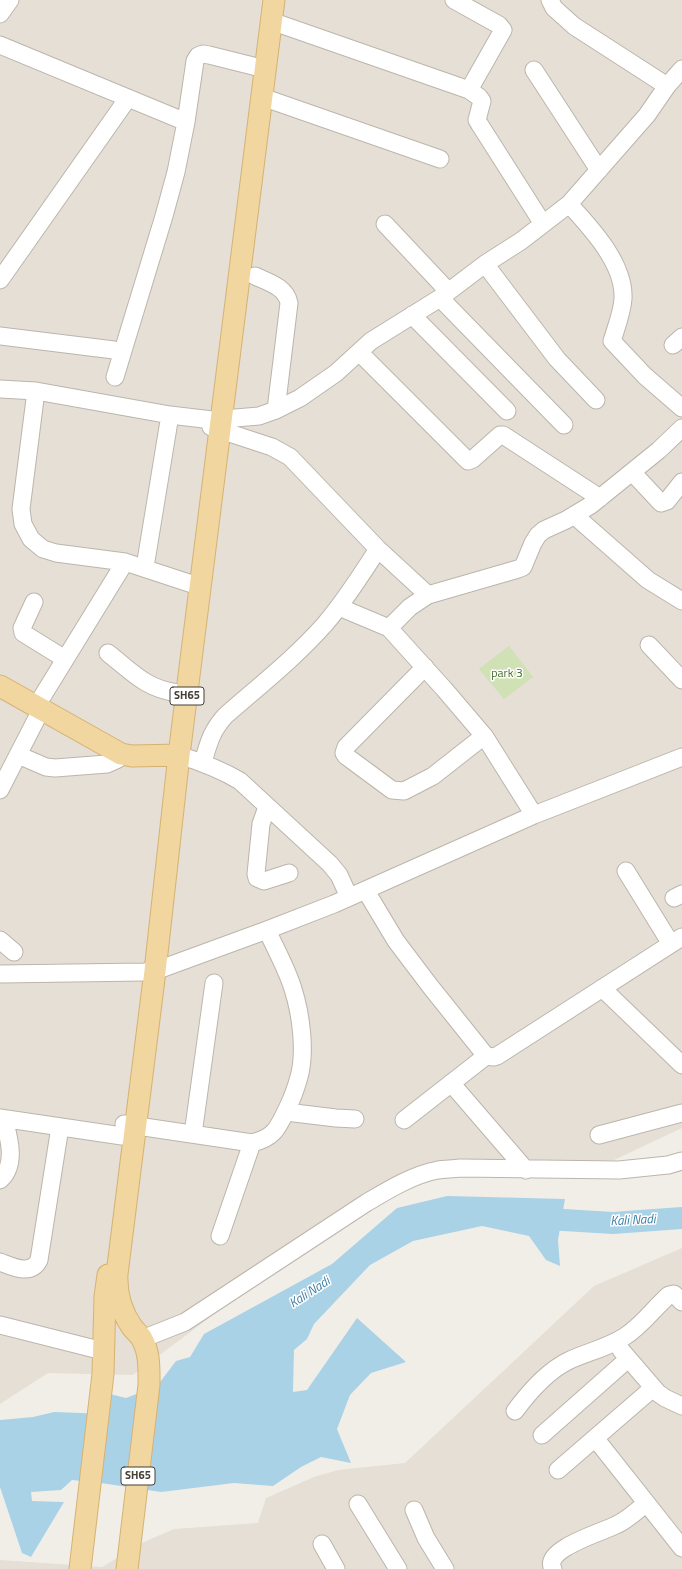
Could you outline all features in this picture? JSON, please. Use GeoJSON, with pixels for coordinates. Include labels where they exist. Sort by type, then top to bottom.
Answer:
{"type":"FeatureCollection","features":[{"type":"Feature","properties":{"kind":"main road","name":"SH65"},"geometry":{"type":"LineString","coordinates":[[80,1569],[103,1374],[105,1297],[127,1128],[150,972],[175,755],[260,68],[265,0]]}},
{"type":"Feature","properties":{"kind":"main road","name":"SH65"},"geometry":{"type":"LineString","coordinates":[[175,755],[178,693],[192,584],[217,424],[262,97],[260,68],[271,21],[274,0]]}},
{"type":"Feature","properties":{"kind":"main road"},"geometry":{"type":"LineString","coordinates":[[0,686],[40,707],[121,754],[132,756],[175,755]]}},
{"type":"Feature","properties":{"kind":"main road","name":"SH65"},"geometry":{"type":"LineString","coordinates":[[127,1128],[116,1286],[124,1312],[132,1327],[142,1339],[147,1354],[149,1385],[127,1568]]}},
{"type":"Feature","properties":{"kind":"street"},"geometry":{"type":"LineString","coordinates":[[0,14],[10,0]]}},
{"type":"Feature","properties":{"kind":"street"},"geometry":{"type":"LineString","coordinates":[[454,0],[499,25],[503,30],[469,90]]}},
{"type":"Feature","properties":{"kind":"street"},"geometry":{"type":"LineString","coordinates":[[550,0],[554,8],[574,26],[667,86]]}},
{"type":"Feature","properties":{"kind":"street"},"geometry":{"type":"LineString","coordinates":[[271,21],[469,90],[479,97],[482,101],[477,120],[543,224]]}},
{"type":"Feature","properties":{"kind":"street"},"geometry":{"type":"LineString","coordinates":[[0,45],[186,122]]}},
{"type":"Feature","properties":{"kind":"street"},"geometry":{"type":"LineString","coordinates":[[115,377],[176,172],[198,56],[203,54],[209,55],[260,68]]}},
{"type":"Feature","properties":{"kind":"street"},"geometry":{"type":"LineString","coordinates":[[217,424],[259,416],[276,410],[300,398],[330,377],[371,341],[444,294],[543,224],[569,204],[647,115],[667,86],[682,69]]}},
{"type":"Feature","properties":{"kind":"street"},"geometry":{"type":"LineString","coordinates":[[534,70],[599,170]]}},
{"type":"Feature","properties":{"kind":"street"},"geometry":{"type":"LineString","coordinates":[[262,97],[440,159]]}},
{"type":"Feature","properties":{"kind":"street"},"geometry":{"type":"LineString","coordinates":[[0,280],[128,98]]}},
{"type":"Feature","properties":{"kind":"street"},"geometry":{"type":"LineString","coordinates":[[569,204],[598,237],[612,259],[621,281],[623,298],[619,320],[612,341],[645,376],[682,408]]}},
{"type":"Feature","properties":{"kind":"street"},"geometry":{"type":"LineString","coordinates":[[385,224],[444,294],[564,425]]}},
{"type":"Feature","properties":{"kind":"street"},"geometry":{"type":"LineString","coordinates":[[485,264],[557,359],[596,400]]}},
{"type":"Feature","properties":{"kind":"street"},"geometry":{"type":"LineString","coordinates":[[255,276],[275,285],[283,291],[288,297],[289,303],[276,410]]}},
{"type":"Feature","properties":{"kind":"street"},"geometry":{"type":"LineString","coordinates":[[412,315],[507,411]]}},
{"type":"Feature","properties":{"kind":"street"},"geometry":{"type":"LineString","coordinates":[[0,336],[114,350]]}},
{"type":"Feature","properties":{"kind":"street"},"geometry":{"type":"LineString","coordinates":[[359,352],[464,459],[470,461],[500,435],[503,435],[600,498]]}},
{"type":"Feature","properties":{"kind":"street"},"geometry":{"type":"LineString","coordinates":[[0,389],[36,392],[217,424],[272,447],[290,457],[378,549],[428,595]]}},
{"type":"Feature","properties":{"kind":"street"},"geometry":{"type":"LineString","coordinates":[[36,392],[21,509],[23,524],[31,539],[43,549],[56,553],[125,562],[145,567],[192,584]]}},
{"type":"Feature","properties":{"kind":"street"},"geometry":{"type":"LineString","coordinates":[[145,567],[170,415]]}},
{"type":"Feature","properties":{"kind":"street"},"geometry":{"type":"LineString","coordinates":[[389,628],[410,607],[428,595],[523,567],[538,535],[544,530],[574,515],[600,498],[659,450],[682,428]]}},
{"type":"Feature","properties":{"kind":"street"},"geometry":{"type":"LineString","coordinates":[[632,472],[662,503],[667,501],[682,482]]}},
{"type":"Feature","properties":{"kind":"street"},"geometry":{"type":"LineString","coordinates":[[574,515],[648,580],[682,601]]}},
{"type":"Feature","properties":{"kind":"street"},"geometry":{"type":"LineString","coordinates":[[203,762],[210,737],[215,727],[225,716],[299,651],[339,607],[378,549]]}},
{"type":"Feature","properties":{"kind":"street"},"geometry":{"type":"LineString","coordinates":[[0,790],[40,707],[66,659],[125,562]]}},
{"type":"Feature","properties":{"kind":"street"},"geometry":{"type":"LineString","coordinates":[[34,602],[22,628],[23,633],[66,659]]}},
{"type":"Feature","properties":{"kind":"street"},"geometry":{"type":"LineString","coordinates":[[339,607],[389,628],[425,667],[484,736],[534,815]]}},
{"type":"Feature","properties":{"kind":"street"},"geometry":{"type":"LineString","coordinates":[[649,646],[682,680]]}},
{"type":"Feature","properties":{"kind":"street"},"geometry":{"type":"LineString","coordinates":[[108,653],[145,683],[165,691],[178,693]]}},
{"type":"Feature","properties":{"kind":"street"},"geometry":{"type":"LineString","coordinates":[[425,667],[346,747],[344,750],[346,756],[392,790],[404,791],[433,776],[484,736]]}},
{"type":"Feature","properties":{"kind":"street"},"geometry":{"type":"LineString","coordinates":[[18,755],[46,767],[55,768],[107,764],[118,759],[121,754]]}},
{"type":"Feature","properties":{"kind":"street"},"geometry":{"type":"LineString","coordinates":[[175,755],[203,762],[240,781],[330,864],[339,875],[349,897]]}},
{"type":"Feature","properties":{"kind":"street"},"geometry":{"type":"LineString","coordinates":[[0,974],[150,972],[267,930],[349,897],[534,815],[682,757]]}},
{"type":"Feature","properties":{"kind":"street"},"geometry":{"type":"LineString","coordinates":[[267,807],[261,824],[256,874],[257,878],[264,881],[289,873]]}},
{"type":"Feature","properties":{"kind":"street"},"geometry":{"type":"LineString","coordinates":[[404,1120],[486,1056],[497,1056],[676,940],[626,871]]}},
{"type":"Feature","properties":{"kind":"street"},"geometry":{"type":"LineString","coordinates":[[366,890],[396,941],[486,1056]]}},
{"type":"Feature","properties":{"kind":"street"},"geometry":{"type":"LineString","coordinates":[[0,1180],[8,1170],[10,1160],[10,1143],[2,1118],[60,1127],[127,1128],[193,1134],[252,1143],[264,1140],[273,1134],[286,1112],[300,1076],[302,1052],[300,1018],[293,989],[267,930]]}},
{"type":"Feature","properties":{"kind":"street"},"geometry":{"type":"LineString","coordinates":[[0,940],[14,952]]}},
{"type":"Feature","properties":{"kind":"street"},"geometry":{"type":"LineString","coordinates":[[193,1134],[214,983]]}},
{"type":"Feature","properties":{"kind":"street"},"geometry":{"type":"LineString","coordinates":[[602,988],[682,1065]]}},
{"type":"Feature","properties":{"kind":"street"},"geometry":{"type":"LineString","coordinates":[[451,1083],[526,1170]]}},
{"type":"Feature","properties":{"kind":"street"},"geometry":{"type":"LineString","coordinates":[[286,1112],[355,1119]]}},
{"type":"Feature","properties":{"kind":"street"},"geometry":{"type":"LineString","coordinates":[[599,1135],[682,1113]]}},
{"type":"Feature","properties":{"kind":"street"},"geometry":{"type":"LineString","coordinates":[[0,1262],[21,1269],[36,1265],[39,1260],[60,1127]]}},
{"type":"Feature","properties":{"kind":"street"},"geometry":{"type":"LineString","coordinates":[[220,1236],[252,1143]]}},
{"type":"Feature","properties":{"kind":"street"},"geometry":{"type":"LineString","coordinates":[[142,1339],[185,1322],[366,1203],[395,1186],[437,1170],[460,1168],[619,1170],[668,1165],[682,1162]]}},
{"type":"Feature","properties":{"kind":"street"},"geometry":{"type":"LineString","coordinates":[[515,1411],[535,1386],[566,1362],[614,1342],[635,1330],[669,1294],[674,1294],[682,1302]]}},
{"type":"Feature","properties":{"kind":"street"},"geometry":{"type":"LineString","coordinates":[[0,1325],[103,1351]]}},
{"type":"Feature","properties":{"kind":"street"},"geometry":{"type":"LineString","coordinates":[[614,1342],[652,1388],[664,1398],[682,1406]]}},
{"type":"Feature","properties":{"kind":"street"},"geometry":{"type":"LineString","coordinates":[[542,1435],[628,1359]]}},
{"type":"Feature","properties":{"kind":"street"},"geometry":{"type":"LineString","coordinates":[[558,1470],[652,1388]]}},
{"type":"Feature","properties":{"kind":"street"},"geometry":{"type":"LineString","coordinates":[[595,1438],[682,1548]]}},
{"type":"Feature","properties":{"kind":"street"},"geometry":{"type":"LineString","coordinates":[[553,1569],[551,1565],[552,1558],[557,1552],[592,1534],[616,1525],[646,1503]]}},
{"type":"Feature","properties":{"kind":"street"},"geometry":{"type":"LineString","coordinates":[[358,1504],[398,1569]]}},
{"type":"Feature","properties":{"kind":"street"},"geometry":{"type":"LineString","coordinates":[[414,1510],[426,1538],[444,1569]]}},
{"type":"Feature","properties":{"kind":"street"},"geometry":{"type":"LineString","coordinates":[[322,1544],[336,1569]]}},
{"type":"Feature","properties":{"kind":"shaded area"},"geometry":{"type":"Polygon","coordinates":[[[0,0],[682,0],[682,1128],[614,1160],[447,1165],[372,1196],[133,1375],[48,1373],[0,1404],[0,0]]]}},
{"type":"Feature","properties":{"kind":"shaded area"},"geometry":{"type":"Polygon","coordinates":[[[682,1248],[682,1569],[0,1569],[0,1560],[102,1567],[144,1542],[174,1529],[258,1523],[266,1498],[314,1477],[338,1470],[405,1463],[594,1286],[682,1248]]]}},
{"type":"Feature","properties":{"kind":"green space","name":"park 3"},"geometry":{"type":"Polygon","coordinates":[[[509,646],[533,677],[504,699],[479,669],[509,646]]]}},
{"type":"Feature","properties":{"kind":"water"},"geometry":{"type":"Polygon","coordinates":[[[447,1196],[565,1199],[558,1240],[560,1266],[546,1260],[529,1236],[482,1226],[413,1241],[370,1265],[314,1324],[307,1339],[294,1350],[293,1392],[307,1390],[357,1318],[406,1362],[371,1373],[350,1395],[337,1429],[351,1463],[321,1457],[301,1467],[273,1486],[234,1483],[161,1492],[72,1480],[61,1490],[31,1492],[32,1501],[64,1502],[31,1557],[22,1553],[0,1487],[0,1420],[33,1417],[54,1412],[108,1414],[110,1394],[126,1398],[157,1386],[176,1361],[190,1357],[204,1334],[332,1264],[397,1208],[447,1196]]]}},
{"type":"Feature","properties":{"kind":"waterway","name":"Kali Nadi"},"geometry":{"type":"LineString","coordinates":[[531,1218],[613,1223],[682,1218]]}}]}
